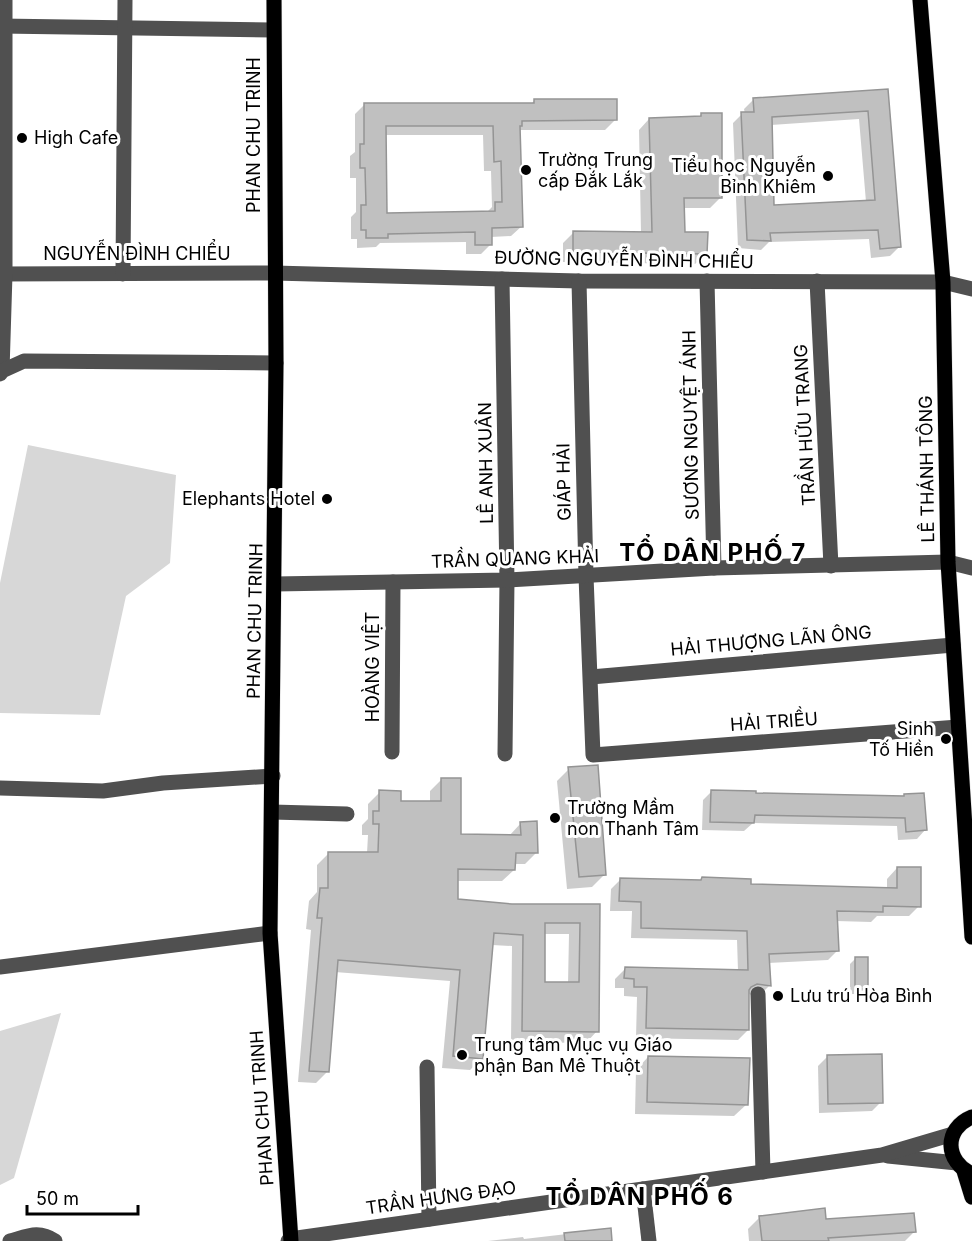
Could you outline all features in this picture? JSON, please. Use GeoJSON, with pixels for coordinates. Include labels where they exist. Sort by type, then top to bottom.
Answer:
{"type":"FeatureCollection","features":[{"type":"Feature","properties":{"kind":"main road","name":"PHAN CHU TRINH"},"geometry":{"type":"LineString","coordinates":[[274,0],[276,363],[270,933],[290,1240]]}},
{"type":"Feature","properties":{"kind":"main road","name":"LÊ THÁNH TÔNG"},"geometry":{"type":"LineString","coordinates":[[920,0],[943,282],[948,562],[969,859],[972,938]]}},
{"type":"Feature","properties":{"kind":"main road"},"geometry":{"type":"LineString","coordinates":[[972,1117],[958,1126],[951,1144],[952,1154],[964,1170],[972,1197]]}},
{"type":"Feature","properties":{"kind":"street"},"geometry":{"type":"LineString","coordinates":[[5,0],[1,373],[24,361],[276,363]]}},
{"type":"Feature","properties":{"kind":"street"},"geometry":{"type":"LineString","coordinates":[[123,274],[125,0]]}},
{"type":"Feature","properties":{"kind":"street"},"geometry":{"type":"LineString","coordinates":[[3,26],[273,30]]}},
{"type":"Feature","properties":{"kind":"street","name":"ĐƯỜNG NGUYỄN ĐÌNH CHIỂU"},"geometry":{"type":"LineString","coordinates":[[274,273],[502,279],[943,282],[972,289]]}},
{"type":"Feature","properties":{"kind":"street","name":"NGUYỄN ĐÌNH CHIỂU"},"geometry":{"type":"LineString","coordinates":[[2,274],[274,273]]}},
{"type":"Feature","properties":{"kind":"street","name":"LÊ ANH XUÂN"},"geometry":{"type":"LineString","coordinates":[[502,279],[507,580],[505,754]]}},
{"type":"Feature","properties":{"kind":"street","name":"GIÁP HẢI"},"geometry":{"type":"LineString","coordinates":[[579,280],[593,755]]}},
{"type":"Feature","properties":{"kind":"street","name":"SƯƠNG NGUYỆT ÁNH"},"geometry":{"type":"LineString","coordinates":[[707,281],[714,568]]}},
{"type":"Feature","properties":{"kind":"street","name":"TRẦN HỮU TRANG"},"geometry":{"type":"LineString","coordinates":[[817,281],[831,566]]}},
{"type":"Feature","properties":{"kind":"street","name":"TRẦN QUANG KHẢI"},"geometry":{"type":"LineString","coordinates":[[275,584],[507,580],[714,568],[948,562],[972,568]]}},
{"type":"Feature","properties":{"kind":"street","name":"HOÀNG VIỆT"},"geometry":{"type":"LineString","coordinates":[[392,752],[393,582]]}},
{"type":"Feature","properties":{"kind":"street","name":"HẢI THƯỢNG LÃN ÔNG"},"geometry":{"type":"LineString","coordinates":[[591,677],[953,645]]}},
{"type":"Feature","properties":{"kind":"street","name":"HẢI TRIỀU"},"geometry":{"type":"LineString","coordinates":[[593,755],[958,727]]}},
{"type":"Feature","properties":{"kind":"street"},"geometry":{"type":"LineString","coordinates":[[0,788],[103,791],[163,783],[273,776]]}},
{"type":"Feature","properties":{"kind":"street"},"geometry":{"type":"LineString","coordinates":[[272,812],[347,814]]}},
{"type":"Feature","properties":{"kind":"street"},"geometry":{"type":"LineString","coordinates":[[0,966],[270,933]]}},
{"type":"Feature","properties":{"kind":"street"},"geometry":{"type":"LineString","coordinates":[[758,994],[763,1172]]}},
{"type":"Feature","properties":{"kind":"street"},"geometry":{"type":"LineString","coordinates":[[427,1067],[429,1219]]}},
{"type":"Feature","properties":{"kind":"street","name":"TRẦN HƯNG ĐẠO"},"geometry":{"type":"LineString","coordinates":[[290,1240],[882,1155],[953,1134]]}},
{"type":"Feature","properties":{"kind":"street","name":"TRẦN HƯNG ĐẠO"},"geometry":{"type":"LineString","coordinates":[[882,1155],[964,1170]]}},
{"type":"Feature","properties":{"kind":"street"},"geometry":{"type":"LineString","coordinates":[[643,1189],[649,1241]]}},
{"type":"Feature","properties":{"kind":"street"},"geometry":{"type":"LineString","coordinates":[[10,1241],[38,1233],[55,1241]]}},
{"type":"Feature","properties":{"kind":"shaded area"},"geometry":{"type":"Polygon","coordinates":[[[28,445],[176,475],[170,563],[126,596],[100,715],[0,713],[0,583],[28,445]]]}},
{"type":"Feature","properties":{"kind":"shaded area"},"geometry":{"type":"Polygon","coordinates":[[[61,1013],[14,1178],[0,1185],[0,1031],[61,1013]]]}},
{"type":"Feature","properties":{"kind":"building"},"geometry":{"type":"Polygon","coordinates":[[[888,89],[901,247],[880,249],[878,230],[770,233],[771,241],[747,240],[741,112],[754,112],[753,98],[888,89]],[[868,111],[772,117],[774,205],[875,200],[868,111]]]}},
{"type":"Feature","properties":{"kind":"building"},"geometry":{"type":"Polygon","coordinates":[[[534,99],[617,99],[617,120],[522,121],[522,126],[520,126],[523,227],[492,228],[492,245],[475,245],[475,232],[388,234],[388,238],[366,238],[366,230],[361,230],[361,205],[366,205],[365,168],[360,168],[360,144],[364,144],[364,103],[534,103],[534,99]],[[386,126],[387,213],[495,211],[495,202],[502,202],[501,161],[494,162],[493,126],[386,126]]]}},
{"type":"Feature","properties":{"kind":"building"},"geometry":{"type":"Polygon","coordinates":[[[701,113],[722,113],[722,198],[684,198],[685,232],[708,232],[707,254],[573,252],[573,231],[652,232],[649,118],[701,116],[701,113]]]}},
{"type":"Feature","properties":{"kind":"building"},"geometry":{"type":"Polygon","coordinates":[[[598,765],[606,875],[579,877],[568,767],[598,765]]]}},
{"type":"Feature","properties":{"kind":"building"},"geometry":{"type":"Polygon","coordinates":[[[441,778],[461,778],[461,834],[521,835],[520,822],[537,821],[538,853],[516,853],[515,870],[458,869],[458,899],[512,904],[600,904],[599,1032],[522,1031],[523,935],[494,933],[483,1059],[453,1056],[460,970],[338,960],[329,1072],[309,1071],[322,918],[317,918],[320,888],[328,888],[328,852],[378,852],[379,824],[373,824],[373,811],[379,811],[379,790],[401,791],[401,801],[441,801],[441,778]],[[545,923],[545,982],[579,982],[580,923],[545,923]]]}},
{"type":"Feature","properties":{"kind":"building"},"geometry":{"type":"Polygon","coordinates":[[[711,790],[904,796],[904,794],[924,793],[927,830],[906,832],[905,818],[755,815],[754,823],[710,822],[711,790]]]}},
{"type":"Feature","properties":{"kind":"building"},"geometry":{"type":"Polygon","coordinates":[[[897,867],[921,867],[921,907],[883,906],[883,912],[837,911],[839,951],[769,954],[771,986],[757,984],[749,990],[749,1030],[646,1028],[647,987],[634,987],[634,979],[624,978],[625,967],[748,970],[747,931],[641,928],[641,902],[619,901],[620,878],[701,880],[702,877],[751,879],[751,884],[897,888],[897,867]]]}},
{"type":"Feature","properties":{"kind":"building"},"geometry":{"type":"Polygon","coordinates":[[[855,957],[868,957],[868,989],[855,989],[855,957]]]}},
{"type":"Feature","properties":{"kind":"building"},"geometry":{"type":"Polygon","coordinates":[[[882,1054],[883,1103],[828,1104],[827,1055],[882,1054]]]}},
{"type":"Feature","properties":{"kind":"building"},"geometry":{"type":"Polygon","coordinates":[[[648,1056],[750,1058],[748,1105],[647,1102],[648,1056]]]}},
{"type":"Feature","properties":{"kind":"building"},"geometry":{"type":"Polygon","coordinates":[[[825,1208],[826,1219],[914,1213],[916,1232],[828,1238],[829,1241],[762,1241],[759,1216],[825,1208]]]}},
{"type":"Feature","properties":{"kind":"building"},"geometry":{"type":"Polygon","coordinates":[[[611,1228],[612,1241],[565,1241],[564,1233],[611,1228]]]}},
{"type":"Feature","properties":{"kind":"place","name":"High Cafe"},"geometry":{"type":"Point","coordinates":[22,138]}},
{"type":"Feature","properties":{"kind":"place","name":"Trường Trung cấp Đắk Lắk"},"geometry":{"type":"Point","coordinates":[526,170]}},
{"type":"Feature","properties":{"kind":"place","name":"Tiểu học Nguyễn Bỉnh Khiêm"},"geometry":{"type":"Point","coordinates":[828,176]}},
{"type":"Feature","properties":{"kind":"place","name":"Elephants Hotel"},"geometry":{"type":"Point","coordinates":[327,499]}},
{"type":"Feature","properties":{"kind":"place","name":"Sinh Tố Hiền"},"geometry":{"type":"Point","coordinates":[946,739]}},
{"type":"Feature","properties":{"kind":"place","name":"Trường Mầm non Thanh Tâm"},"geometry":{"type":"Point","coordinates":[555,818]}},
{"type":"Feature","properties":{"kind":"place","name":"Lưu trú Hòa Bình"},"geometry":{"type":"Point","coordinates":[778,996]}},
{"type":"Feature","properties":{"kind":"place","name":"Trung tâm Mục vụ Giáo phận Ban Mê Thuột"},"geometry":{"type":"Point","coordinates":[462,1055]}},
{"type":"Feature","properties":{"kind":"district","name":"TỔ DÂN PHỐ 7"},"geometry":{"type":"Point","coordinates":[713,553]}},
{"type":"Feature","properties":{"kind":"district","name":"TỔ DÂN PHỐ 6"},"geometry":{"type":"Point","coordinates":[640,1197]}}]}
